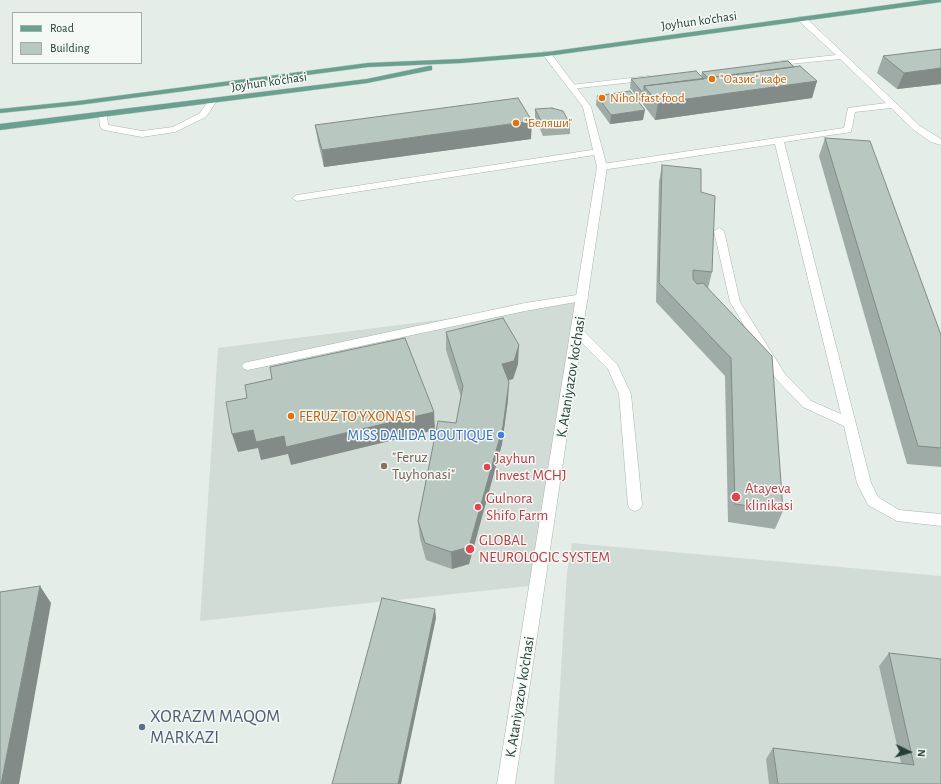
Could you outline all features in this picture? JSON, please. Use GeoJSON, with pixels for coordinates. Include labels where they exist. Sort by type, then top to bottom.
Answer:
{"type":"FeatureCollection","features":[{"type":"Feature","properties":{"kind":"main road","name":"Joyhun ko'chasi"},"geometry":{"type":"LineString","coordinates":[[0,111],[78,103],[368,65],[461,61],[547,54],[939,0]]}},
{"type":"Feature","properties":{"kind":"main road","name":"Joyhun ko'chasi"},"geometry":{"type":"LineString","coordinates":[[0,127],[212,102],[367,81],[461,61]]}},
{"type":"Feature","properties":{"kind":"street"},"geometry":{"type":"LineString","coordinates":[[802,19],[840,57],[917,128],[934,140],[941,142]]}},
{"type":"Feature","properties":{"kind":"street","name":"K.Ataniyazov ko'chasi"},"geometry":{"type":"LineString","coordinates":[[506,784],[578,332],[602,167],[587,107],[547,54]]}},
{"type":"Feature","properties":{"kind":"street"},"geometry":{"type":"LineString","coordinates":[[761,66],[840,57]]}},
{"type":"Feature","properties":{"kind":"street"},"geometry":{"type":"LineString","coordinates":[[572,87],[658,77]]}},
{"type":"Feature","properties":{"kind":"street"},"geometry":{"type":"LineString","coordinates":[[103,114],[104,127],[142,134],[176,129],[203,115],[212,102]]}},
{"type":"Feature","properties":{"kind":"street"},"geometry":{"type":"LineString","coordinates":[[602,167],[848,130],[851,110],[892,105]]}},
{"type":"Feature","properties":{"kind":"street"},"geometry":{"type":"LineString","coordinates":[[779,141],[864,483],[873,501],[898,515],[941,520]]}},
{"type":"Feature","properties":{"kind":"street"},"geometry":{"type":"LineString","coordinates":[[297,198],[598,152]]}},
{"type":"Feature","properties":{"kind":"street"},"geometry":{"type":"LineString","coordinates":[[719,231],[735,302],[781,377],[807,404],[849,423]]}},
{"type":"Feature","properties":{"kind":"street"},"geometry":{"type":"LineString","coordinates":[[248,366],[525,307],[583,298]]}},
{"type":"Feature","properties":{"kind":"street"},"geometry":{"type":"LineString","coordinates":[[578,332],[613,367],[625,394],[635,505]]}},
{"type":"Feature","properties":{"kind":"shaded area","name":"\"Feruz Tuyhonasi\""},"geometry":{"type":"Polygon","coordinates":[[[587,301],[538,585],[200,621],[218,348],[587,301]]]}},
{"type":"Feature","properties":{"kind":"shaded area"},"geometry":{"type":"Polygon","coordinates":[[[572,543],[941,576],[941,784],[554,784],[567,572],[572,543]]]}},
{"type":"Feature","properties":{"kind":"building"},"geometry":{"type":"Polygon","coordinates":[[[941,49],[941,68],[904,73],[883,56],[941,49]]]}},
{"type":"Feature","properties":{"kind":"building"},"geometry":{"type":"Polygon","coordinates":[[[788,61],[794,67],[708,78],[702,72],[788,61]]]}},
{"type":"Feature","properties":{"kind":"building"},"geometry":{"type":"Polygon","coordinates":[[[800,66],[817,81],[658,103],[644,86],[800,66]]]}},
{"type":"Feature","properties":{"kind":"building"},"geometry":{"type":"Polygon","coordinates":[[[696,71],[704,79],[644,86],[644,92],[642,92],[631,79],[696,71]]]}},
{"type":"Feature","properties":{"kind":"building"},"geometry":{"type":"Polygon","coordinates":[[[630,91],[645,110],[611,115],[597,96],[630,91]]]}},
{"type":"Feature","properties":{"kind":"building"},"geometry":{"type":"Polygon","coordinates":[[[518,98],[532,121],[322,150],[315,125],[518,98]]]}},
{"type":"Feature","properties":{"kind":"building"},"geometry":{"type":"Polygon","coordinates":[[[552,108],[563,111],[570,124],[544,127],[535,109],[552,108]]]}},
{"type":"Feature","properties":{"kind":"building"},"geometry":{"type":"Polygon","coordinates":[[[825,138],[870,141],[941,335],[941,448],[918,446],[825,138]]]}},
{"type":"Feature","properties":{"kind":"building"},"geometry":{"type":"Polygon","coordinates":[[[662,165],[701,169],[701,192],[715,196],[712,272],[693,270],[693,279],[697,284],[703,283],[772,356],[783,511],[735,504],[731,358],[659,283],[662,165]]]}},
{"type":"Feature","properties":{"kind":"building"},"geometry":{"type":"Polygon","coordinates":[[[503,318],[519,345],[514,361],[502,364],[509,382],[503,426],[469,547],[451,552],[425,543],[418,521],[438,421],[456,423],[463,386],[446,332],[503,318]]]}},
{"type":"Feature","properties":{"kind":"building","name":"\"Feruz Tuyhonasi\""},"geometry":{"type":"Polygon","coordinates":[[[405,338],[434,412],[286,447],[284,436],[256,442],[253,430],[232,434],[226,402],[247,398],[245,385],[272,379],[270,367],[405,338]]]}},
{"type":"Feature","properties":{"kind":"building"},"geometry":{"type":"Polygon","coordinates":[[[40,586],[1,784],[0,784],[0,592],[40,586]]]}},
{"type":"Feature","properties":{"kind":"building"},"geometry":{"type":"Polygon","coordinates":[[[382,598],[435,609],[398,784],[332,784],[382,598]]]}},
{"type":"Feature","properties":{"kind":"building"},"geometry":{"type":"Polygon","coordinates":[[[889,653],[941,659],[941,784],[778,784],[773,748],[914,765],[889,653]]]}},
{"type":"Feature","properties":{"kind":"place","name":"\"Оазис\" кафе"},"geometry":{"type":"Point","coordinates":[712,79]}},
{"type":"Feature","properties":{"kind":"place","name":"Nihol fast food"},"geometry":{"type":"Point","coordinates":[602,98]}},
{"type":"Feature","properties":{"kind":"place","name":"\"Беляши\""},"geometry":{"type":"Point","coordinates":[516,123]}},
{"type":"Feature","properties":{"kind":"place","name":"FERUZ TO'YXONASI"},"geometry":{"type":"Point","coordinates":[291,416]}},
{"type":"Feature","properties":{"kind":"place","name":"MISS DALIDA BOUTIQUE"},"geometry":{"type":"Point","coordinates":[501,435]}},
{"type":"Feature","properties":{"kind":"place","name":"\"Feruz Tuyhonasi\""},"geometry":{"type":"Point","coordinates":[384,466]}},
{"type":"Feature","properties":{"kind":"place","name":"Jayhun Invest MCHJ"},"geometry":{"type":"Point","coordinates":[487,467]}},
{"type":"Feature","properties":{"kind":"place","name":"Atayeva klinikasi"},"geometry":{"type":"Point","coordinates":[736,497]}},
{"type":"Feature","properties":{"kind":"place","name":"Gulnora Shifo Farm"},"geometry":{"type":"Point","coordinates":[478,507]}},
{"type":"Feature","properties":{"kind":"place","name":"GLOBAL NEUROLOGIC SYSTEM"},"geometry":{"type":"Point","coordinates":[470,549]}},
{"type":"Feature","properties":{"kind":"place","name":"XORAZM MAQOM MARKAZI"},"geometry":{"type":"Point","coordinates":[142,727]}}]}
